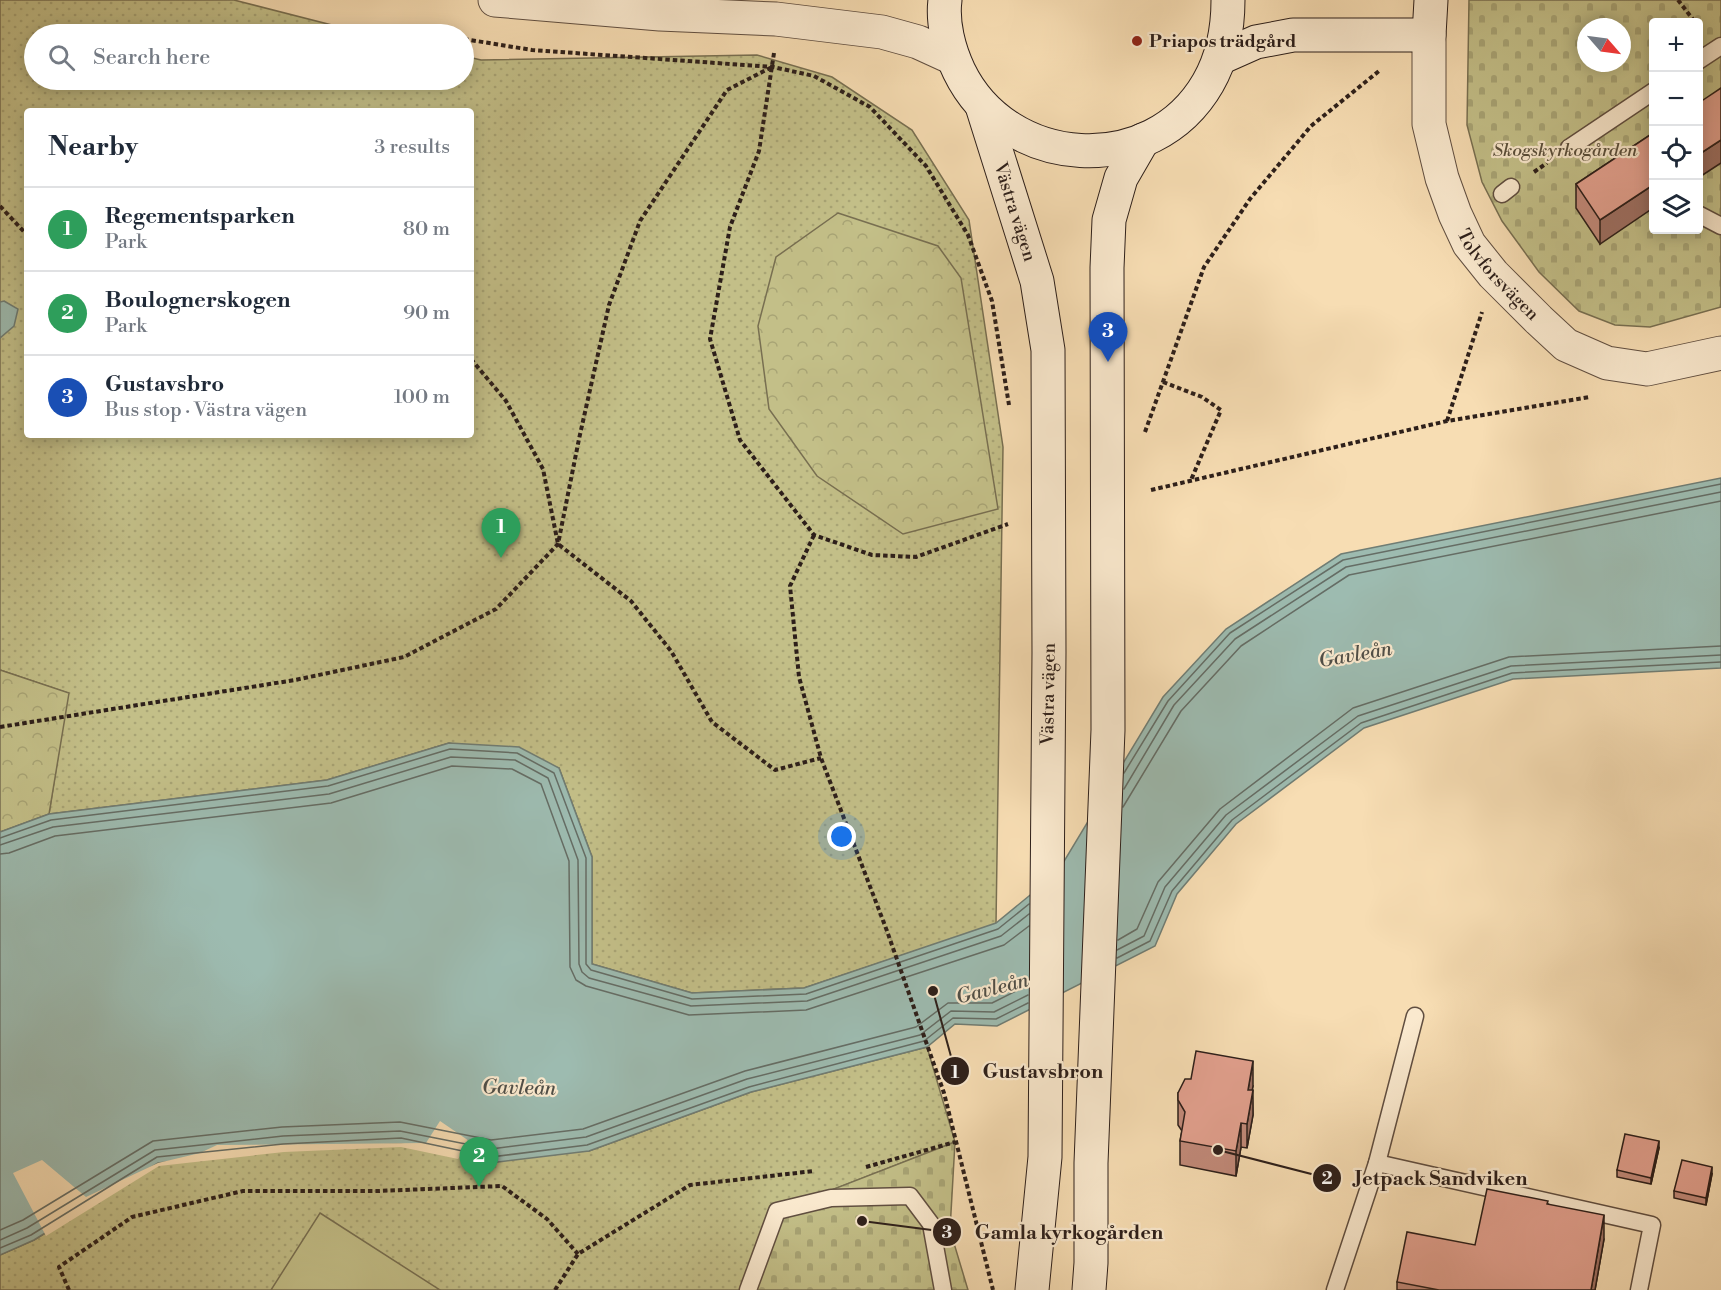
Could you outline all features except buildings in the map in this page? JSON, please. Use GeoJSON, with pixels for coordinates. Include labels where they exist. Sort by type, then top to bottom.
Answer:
{"type":"FeatureCollection","features":[{"type":"Feature","properties":{"kind":"main road"},"geometry":{"type":"LineString","coordinates":[[495,0],[660,14],[776,19],[882,32],[918,42],[953,58]]}},
{"type":"Feature","properties":{"kind":"main road"},"geometry":{"type":"LineString","coordinates":[[660,14],[734,0]]}},
{"type":"Feature","properties":{"kind":"main road"},"geometry":{"type":"LineString","coordinates":[[945,0],[946,32],[953,58],[965,84],[982,106],[1008,129],[1040,144],[1074,152],[1110,150],[1143,140],[1168,126],[1190,107],[1208,84],[1220,58],[1228,28],[1228,0]]}},
{"type":"Feature","properties":{"kind":"main road","name":"Tolvforsvägen"},"geometry":{"type":"LineString","coordinates":[[1431,0],[1429,124],[1442,178],[1455,214],[1469,244],[1493,274],[1566,345],[1607,363],[1647,369],[1721,353]]}},
{"type":"Feature","properties":{"kind":"main road"},"geometry":{"type":"LineString","coordinates":[[1220,58],[1256,42],[1293,34],[1430,35]]}},
{"type":"Feature","properties":{"kind":"main road","name":"Västra vägen"},"geometry":{"type":"LineString","coordinates":[[982,106],[1037,281],[1048,350],[1045,1157],[1032,1290]]}},
{"type":"Feature","properties":{"kind":"main road"},"geometry":{"type":"LineString","coordinates":[[1089,1290],[1091,1163],[1108,730],[1107,268],[1109,220],[1122,177],[1143,140]]}},
{"type":"Feature","properties":{"kind":"lane"},"geometry":{"type":"LineString","coordinates":[[1703,58],[1721,46]]}},
{"type":"Feature","properties":{"kind":"lane"},"geometry":{"type":"LineString","coordinates":[[1569,148],[1649,94]]}},
{"type":"Feature","properties":{"kind":"lane"},"geometry":{"type":"LineString","coordinates":[[1703,217],[1721,226]]}},
{"type":"Feature","properties":{"kind":"lane"},"geometry":{"type":"LineString","coordinates":[[1335,1290],[1377,1163],[1415,1016]]}},
{"type":"Feature","properties":{"kind":"lane"},"geometry":{"type":"LineString","coordinates":[[1377,1163],[1652,1225],[1639,1290]]}},
{"type":"Feature","properties":{"kind":"lane"},"geometry":{"type":"LineString","coordinates":[[748,1290],[777,1211],[831,1198],[910,1196],[931,1224],[943,1290]]}},
{"type":"Feature","properties":{"kind":"path"},"geometry":{"type":"LineString","coordinates":[[1678,0],[1692,18]]}},
{"type":"Feature","properties":{"kind":"path"},"geometry":{"type":"LineString","coordinates":[[474,41],[532,50],[773,67],[814,76],[870,107],[926,166],[968,235],[992,301],[1011,412]]}},
{"type":"Feature","properties":{"kind":"path"},"geometry":{"type":"LineString","coordinates":[[1145,442],[1146,430],[1204,267],[1250,199],[1311,126],[1387,65]]}},
{"type":"Feature","properties":{"kind":"path"},"geometry":{"type":"LineString","coordinates":[[773,67],[759,151],[730,227],[710,339],[740,440],[814,535],[872,555],[916,557],[1008,524]]}},
{"type":"Feature","properties":{"kind":"path"},"geometry":{"type":"LineString","coordinates":[[0,727],[295,680],[404,657],[496,609],[558,544],[609,305],[640,221],[728,90],[773,67]]}},
{"type":"Feature","properties":{"kind":"path"},"geometry":{"type":"LineString","coordinates":[[0,206],[24,232]]}},
{"type":"Feature","properties":{"kind":"path"},"geometry":{"type":"LineString","coordinates":[[1447,421],[1493,274]]}},
{"type":"Feature","properties":{"kind":"path"},"geometry":{"type":"LineString","coordinates":[[474,363],[506,400],[543,469],[558,544],[631,601],[671,651],[712,722],[775,770],[821,758]]}},
{"type":"Feature","properties":{"kind":"path"},"geometry":{"type":"LineString","coordinates":[[1163,382],[1202,397],[1221,410],[1191,481]]}},
{"type":"Feature","properties":{"kind":"path"},"geometry":{"type":"LineString","coordinates":[[1151,490],[1447,421],[1598,395]]}},
{"type":"Feature","properties":{"kind":"path"},"geometry":{"type":"LineString","coordinates":[[814,535],[790,586],[799,677],[821,758],[944,1093],[993,1290]]}},
{"type":"Feature","properties":{"kind":"path"},"geometry":{"type":"LineString","coordinates":[[860,1168],[955,1142]]}},
{"type":"Feature","properties":{"kind":"path"},"geometry":{"type":"LineString","coordinates":[[555,1290],[578,1254],[690,1185],[816,1171]]}},
{"type":"Feature","properties":{"kind":"path"},"geometry":{"type":"LineString","coordinates":[[69,1290],[59,1267],[132,1217],[243,1191],[378,1191],[502,1186],[547,1219],[578,1254]]}},
{"type":"Feature","properties":{"kind":"green space"},"geometry":{"type":"Polygon","coordinates":[[[0,0],[234,0],[328,24],[24,24],[24,90],[474,90],[474,58],[757,55],[832,77],[912,130],[969,220],[1003,447],[996,924],[804,988],[692,993],[592,964],[592,857],[559,768],[449,743],[327,780],[49,814],[68,693],[0,670],[0,0]]]}},
{"type":"Feature","properties":{"kind":"green space","name":"Skogskyrkogården"},"geometry":{"type":"Polygon","coordinates":[[[1469,0],[1721,0],[1721,307],[1650,327],[1615,325],[1579,311],[1539,272],[1502,221],[1482,182],[1467,125],[1469,0]]]}},
{"type":"Feature","properties":{"kind":"green space"},"geometry":{"type":"Polygon","coordinates":[[[838,213],[938,246],[961,278],[998,509],[903,534],[817,476],[769,409],[758,326],[776,257],[838,213]]]}},
{"type":"Feature","properties":{"kind":"green space"},"geometry":{"type":"Polygon","coordinates":[[[0,670],[69,693],[49,814],[0,832],[0,670]]]}},
{"type":"Feature","properties":{"kind":"green space"},"geometry":{"type":"Polygon","coordinates":[[[927,1047],[955,1142],[778,1211],[747,1290],[0,1290],[0,1255],[34,1240],[158,1163],[284,1149],[401,1144],[589,1151],[751,1092],[927,1047]]]}},
{"type":"Feature","properties":{"kind":"green space"},"geometry":{"type":"Polygon","coordinates":[[[955,1142],[950,1230],[968,1290],[747,1290],[777,1211],[955,1142]]]}},
{"type":"Feature","properties":{"kind":"green space"},"geometry":{"type":"Polygon","coordinates":[[[320,1213],[440,1290],[271,1290],[320,1213]]]}},
{"type":"Feature","properties":{"kind":"water"},"geometry":{"type":"Polygon","coordinates":[[[4,301],[18,309],[14,326],[0,338],[0,302],[4,301]]]}},
{"type":"Feature","properties":{"kind":"water","name":"Gavleån"},"geometry":{"type":"Polygon","coordinates":[[[1721,478],[1721,668],[1513,679],[1364,728],[1236,824],[1177,894],[1155,946],[997,1026],[955,1024],[927,1047],[751,1092],[589,1151],[490,1163],[401,1144],[284,1149],[158,1163],[34,1240],[0,1255],[0,832],[49,814],[327,780],[449,743],[519,747],[559,768],[592,857],[592,964],[692,993],[804,988],[996,923],[1057,873],[1163,697],[1226,629],[1341,554],[1721,478]]]}},
{"type":"Feature","properties":{"kind":"pier"},"geometry":{"type":"Polygon","coordinates":[[[440,1121],[472,1143],[458,1159],[401,1147],[284,1152],[159,1166],[46,1236],[13,1173],[42,1160],[86,1197],[158,1163],[200,1153],[217,1145],[426,1143],[440,1121]]]}},
{"type":"Feature","properties":{"kind":"place","name":"Priapos trädgård"},"geometry":{"type":"Point","coordinates":[1137,41]}},
{"type":"Feature","properties":{"kind":"place","name":"Gustavsbro"},"geometry":{"type":"Point","coordinates":[1108,362]}},
{"type":"Feature","properties":{"kind":"place","name":"Regementsparken"},"geometry":{"type":"Point","coordinates":[501,558]}},
{"type":"Feature","properties":{"kind":"place","name":"Gustavsbron"},"geometry":{"type":"Point","coordinates":[933,991]}},
{"type":"Feature","properties":{"kind":"place","name":"Jetpack Sandviken"},"geometry":{"type":"Point","coordinates":[1218,1150]}},
{"type":"Feature","properties":{"kind":"place","name":"Boulognerskogen"},"geometry":{"type":"Point","coordinates":[479,1187]}},
{"type":"Feature","properties":{"kind":"place","name":"Gamla kyrkogården"},"geometry":{"type":"Point","coordinates":[862,1221]}}]}
